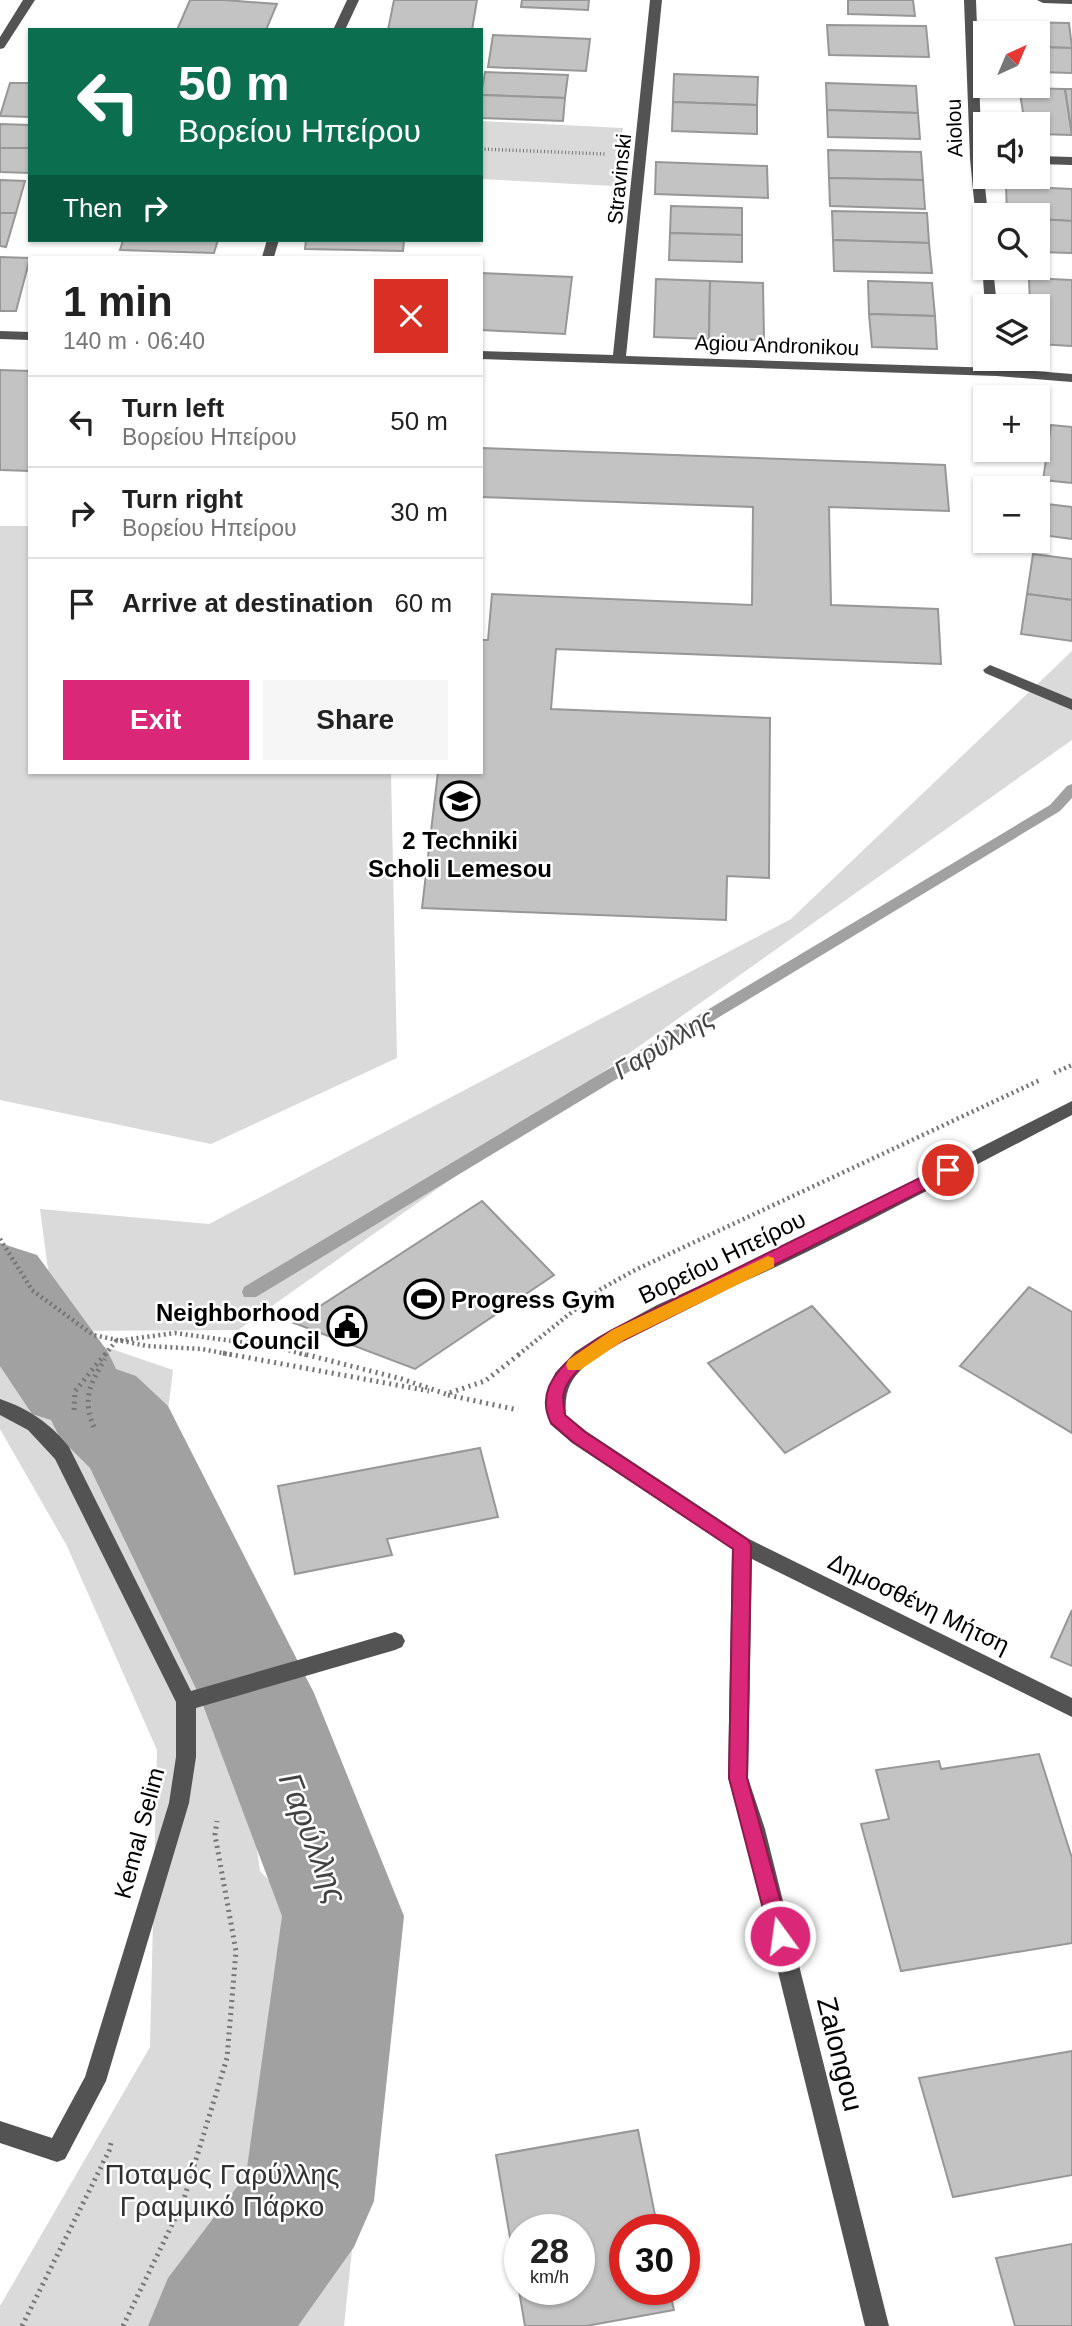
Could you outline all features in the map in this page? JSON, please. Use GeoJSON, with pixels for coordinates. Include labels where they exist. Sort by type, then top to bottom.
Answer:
{"type":"FeatureCollection","features":[{"type":"Feature","properties":{"kind":"street"},"geometry":{"type":"LineString","coordinates":[[0,46],[29,0]]}},
{"type":"Feature","properties":{"kind":"street"},"geometry":{"type":"LineString","coordinates":[[340,28],[353,0]]}},
{"type":"Feature","properties":{"kind":"street","name":"Stravinski"},"geometry":{"type":"LineString","coordinates":[[619,361],[656,0]]}},
{"type":"Feature","properties":{"kind":"street","name":"Aiolou"},"geometry":{"type":"LineString","coordinates":[[970,0],[978,112]]}},
{"type":"Feature","properties":{"kind":"street"},"geometry":{"type":"LineString","coordinates":[[1043,0],[1072,1]]}},
{"type":"Feature","properties":{"kind":"street"},"geometry":{"type":"LineString","coordinates":[[1050,160],[1072,161]]}},
{"type":"Feature","properties":{"kind":"street"},"geometry":{"type":"LineString","coordinates":[[0,335],[28,336]]}},
{"type":"Feature","properties":{"kind":"street","name":"Agiou Andronikou"},"geometry":{"type":"LineString","coordinates":[[483,355],[619,361],[973,365]]}},
{"type":"Feature","properties":{"kind":"street","name":"Agiou Andronikou"},"geometry":{"type":"LineString","coordinates":[[1032,371],[1072,378]]}},
{"type":"Feature","properties":{"kind":"street"},"geometry":{"type":"LineString","coordinates":[[990,670],[1072,705]]}},
{"type":"Feature","properties":{"kind":"street","name":"Βορείου Ηπείρου"},"geometry":{"type":"LineString","coordinates":[[557,1418],[555,1393],[566,1373],[586,1354],[618,1335],[775,1259],[1072,1107]]}},
{"type":"Feature","properties":{"kind":"street","name":"Kemal Selim"},"geometry":{"type":"LineString","coordinates":[[0,1407],[31,1420],[47,1433],[62,1453],[186,1702],[186,1757],[179,1803],[95,2081],[57,2151],[0,2132]]}},
{"type":"Feature","properties":{"kind":"street"},"geometry":{"type":"LineString","coordinates":[[557,1418],[579,1437],[742,1545]]}},
{"type":"Feature","properties":{"kind":"street","name":"Δημοσθένη Μήτση"},"geometry":{"type":"LineString","coordinates":[[742,1545],[1072,1708]]}},
{"type":"Feature","properties":{"kind":"street","name":"Zalongou"},"geometry":{"type":"LineString","coordinates":[[742,1545],[738,1778],[754,1829],[877,2326]]}},
{"type":"Feature","properties":{"kind":"street"},"geometry":{"type":"LineString","coordinates":[[186,1702],[394,1641]]}},
{"type":"Feature","properties":{"kind":"path"},"geometry":{"type":"LineString","coordinates":[[483,149],[641,156]]}},
{"type":"Feature","properties":{"kind":"path"},"geometry":{"type":"LineString","coordinates":[[116,1341],[175,1332],[277,1347],[402,1379],[446,1394],[485,1381],[601,1289],[635,1270],[1072,1065]]}},
{"type":"Feature","properties":{"kind":"path"},"geometry":{"type":"LineString","coordinates":[[0,1239],[32,1290],[93,1335],[116,1341],[202,1349],[446,1394],[557,1418]]}},
{"type":"Feature","properties":{"kind":"path"},"geometry":{"type":"LineString","coordinates":[[123,2326],[183,2202],[228,2058],[236,1951]]}},
{"type":"Feature","properties":{"kind":"green space"},"geometry":{"type":"Polygon","coordinates":[[[483,121],[623,128],[614,186],[483,179],[483,121]]]}},
{"type":"Feature","properties":{"kind":"green space"},"geometry":{"type":"Polygon","coordinates":[[[0,526],[28,526],[28,774],[391,774],[397,1058],[211,1144],[0,1100],[0,526]]]}},
{"type":"Feature","properties":{"kind":"green space","name":"Ποταμός Γαρύλλης Γραμμικό Πάρκο"},"geometry":{"type":"Polygon","coordinates":[[[1072,651],[1072,740],[238,1330],[59,1331],[173,1370],[161,1468],[214,1497],[224,1622],[260,1871],[379,1995],[344,2326],[0,2326],[0,2306],[150,2047],[157,1750],[67,1546],[0,1429],[0,1267],[56,1330],[40,1209],[209,1224],[791,919],[1072,651]]]}},
{"type":"Feature","properties":{"kind":"building"},"geometry":{"type":"Polygon","coordinates":[[[190,0],[277,4],[267,28],[178,28],[190,0]]]}},
{"type":"Feature","properties":{"kind":"building"},"geometry":{"type":"Polygon","coordinates":[[[394,0],[477,0],[472,28],[388,28],[394,0]]]}},
{"type":"Feature","properties":{"kind":"building"},"geometry":{"type":"Polygon","coordinates":[[[522,0],[589,0],[588,10],[521,7],[522,0]]]}},
{"type":"Feature","properties":{"kind":"building"},"geometry":{"type":"Polygon","coordinates":[[[848,0],[913,0],[915,16],[848,14],[848,0]]]}},
{"type":"Feature","properties":{"kind":"building"},"geometry":{"type":"Polygon","coordinates":[[[1050,23],[1069,23],[1072,48],[1050,47],[1050,23]]]}},
{"type":"Feature","properties":{"kind":"building"},"geometry":{"type":"Polygon","coordinates":[[[827,25],[926,26],[929,57],[829,55],[827,25]]]}},
{"type":"Feature","properties":{"kind":"building"},"geometry":{"type":"Polygon","coordinates":[[[493,35],[590,39],[586,71],[488,67],[493,35]]]}},
{"type":"Feature","properties":{"kind":"building"},"geometry":{"type":"Polygon","coordinates":[[[1050,47],[1072,48],[1072,73],[1050,72],[1050,47]]]}},
{"type":"Feature","properties":{"kind":"building"},"geometry":{"type":"Polygon","coordinates":[[[485,72],[568,75],[565,98],[483,95],[485,72]]]}},
{"type":"Feature","properties":{"kind":"building"},"geometry":{"type":"Polygon","coordinates":[[[674,74],[758,77],[757,105],[673,102],[674,74]]]}},
{"type":"Feature","properties":{"kind":"building"},"geometry":{"type":"Polygon","coordinates":[[[10,83],[28,83],[28,117],[0,116],[10,83]]]}},
{"type":"Feature","properties":{"kind":"building"},"geometry":{"type":"Polygon","coordinates":[[[826,83],[916,86],[918,113],[827,110],[826,83]]]}},
{"type":"Feature","properties":{"kind":"building"},"geometry":{"type":"Polygon","coordinates":[[[1050,89],[1065,89],[1072,135],[1050,134],[1050,112],[1023,112],[1021,98],[1050,98],[1050,89]]]}},
{"type":"Feature","properties":{"kind":"building"},"geometry":{"type":"Polygon","coordinates":[[[1065,89],[1072,89],[1072,134],[1065,89]]]}},
{"type":"Feature","properties":{"kind":"building"},"geometry":{"type":"Polygon","coordinates":[[[483,95],[565,98],[563,121],[483,118],[483,95]]]}},
{"type":"Feature","properties":{"kind":"building"},"geometry":{"type":"Polygon","coordinates":[[[673,102],[757,105],[757,134],[672,131],[673,102]]]}},
{"type":"Feature","properties":{"kind":"building"},"geometry":{"type":"Polygon","coordinates":[[[827,110],[918,113],[920,139],[828,137],[827,110]]]}},
{"type":"Feature","properties":{"kind":"building"},"geometry":{"type":"Polygon","coordinates":[[[0,124],[28,125],[28,148],[0,148],[0,124]]]}},
{"type":"Feature","properties":{"kind":"building"},"geometry":{"type":"Polygon","coordinates":[[[0,148],[28,148],[28,173],[0,172],[0,148]]]}},
{"type":"Feature","properties":{"kind":"building"},"geometry":{"type":"Polygon","coordinates":[[[828,150],[921,152],[923,180],[829,178],[828,150]]]}},
{"type":"Feature","properties":{"kind":"building"},"geometry":{"type":"Polygon","coordinates":[[[656,162],[767,166],[768,198],[655,194],[656,162]]]}},
{"type":"Feature","properties":{"kind":"building"},"geometry":{"type":"Polygon","coordinates":[[[829,178],[923,180],[925,209],[830,206],[829,178]]]}},
{"type":"Feature","properties":{"kind":"building"},"geometry":{"type":"Polygon","coordinates":[[[0,180],[25,181],[16,213],[0,213],[0,180]]]}},
{"type":"Feature","properties":{"kind":"building"},"geometry":{"type":"Polygon","coordinates":[[[1006,189],[1072,189],[1072,221],[1050,220],[1050,203],[1007,203],[1006,189]]]}},
{"type":"Feature","properties":{"kind":"building"},"geometry":{"type":"Polygon","coordinates":[[[671,206],[742,208],[742,235],[670,233],[671,206]]]}},
{"type":"Feature","properties":{"kind":"building"},"geometry":{"type":"Polygon","coordinates":[[[832,211],[927,213],[929,243],[833,240],[832,211]]]}},
{"type":"Feature","properties":{"kind":"building"},"geometry":{"type":"Polygon","coordinates":[[[0,213],[16,213],[6,247],[0,246],[0,213]]]}},
{"type":"Feature","properties":{"kind":"building"},"geometry":{"type":"Polygon","coordinates":[[[1050,220],[1072,221],[1072,253],[1050,252],[1050,220]]]}},
{"type":"Feature","properties":{"kind":"building"},"geometry":{"type":"Polygon","coordinates":[[[670,233],[742,235],[742,262],[669,260],[670,233]]]}},
{"type":"Feature","properties":{"kind":"building"},"geometry":{"type":"Polygon","coordinates":[[[833,240],[929,243],[932,273],[834,271],[833,240]]]}},
{"type":"Feature","properties":{"kind":"building"},"geometry":{"type":"Polygon","coordinates":[[[122,242],[217,242],[214,253],[120,250],[122,242]]]}},
{"type":"Feature","properties":{"kind":"building"},"geometry":{"type":"Polygon","coordinates":[[[306,242],[404,242],[403,251],[305,249],[306,242]]]}},
{"type":"Feature","properties":{"kind":"building"},"geometry":{"type":"Polygon","coordinates":[[[0,257],[28,258],[16,311],[0,311],[0,257]]]}},
{"type":"Feature","properties":{"kind":"building"},"geometry":{"type":"Polygon","coordinates":[[[483,273],[572,277],[565,334],[483,330],[483,273]]]}},
{"type":"Feature","properties":{"kind":"building"},"geometry":{"type":"Polygon","coordinates":[[[656,279],[710,281],[709,339],[654,337],[656,279]]]}},
{"type":"Feature","properties":{"kind":"building"},"geometry":{"type":"Polygon","coordinates":[[[1029,280],[1072,280],[1072,346],[1050,345],[1050,294],[1030,294],[1029,280]]]}},
{"type":"Feature","properties":{"kind":"building"},"geometry":{"type":"Polygon","coordinates":[[[710,281],[763,283],[764,340],[709,339],[710,281]]]}},
{"type":"Feature","properties":{"kind":"building"},"geometry":{"type":"Polygon","coordinates":[[[868,281],[932,283],[935,316],[869,314],[868,281]]]}},
{"type":"Feature","properties":{"kind":"building"},"geometry":{"type":"Polygon","coordinates":[[[869,314],[935,316],[937,349],[872,347],[869,314]]]}},
{"type":"Feature","properties":{"kind":"building"},"geometry":{"type":"Polygon","coordinates":[[[0,370],[28,371],[28,471],[0,470],[0,370]]]}},
{"type":"Feature","properties":{"kind":"building"},"geometry":{"type":"Polygon","coordinates":[[[1051,425],[1072,427],[1072,483],[1050,481],[1050,476],[1044,476],[1046,462],[1050,462],[1051,425]]]}},
{"type":"Feature","properties":{"kind":"building"},"geometry":{"type":"Polygon","coordinates":[[[483,448],[945,465],[949,511],[829,507],[831,605],[938,609],[941,664],[556,649],[551,709],[770,718],[769,878],[727,876],[726,920],[422,908],[438,774],[483,774],[483,640],[488,640],[492,594],[752,605],[753,507],[483,497],[483,448]]]}},
{"type":"Feature","properties":{"kind":"building"},"geometry":{"type":"Polygon","coordinates":[[[1050,504],[1072,507],[1072,539],[1050,536],[1050,504]]]}},
{"type":"Feature","properties":{"kind":"building"},"geometry":{"type":"Polygon","coordinates":[[[1033,554],[1072,559],[1072,600],[1027,594],[1033,554]]]}},
{"type":"Feature","properties":{"kind":"building"},"geometry":{"type":"Polygon","coordinates":[[[1027,594],[1072,600],[1072,641],[1021,634],[1027,594]]]}},
{"type":"Feature","properties":{"kind":"building","name":"Progress Gym"},"geometry":{"type":"Polygon","coordinates":[[[482,1201],[554,1275],[415,1369],[294,1323],[482,1201]]]}},
{"type":"Feature","properties":{"kind":"building"},"geometry":{"type":"Polygon","coordinates":[[[1029,1287],[1072,1312],[1072,1433],[960,1366],[1029,1287]]]}},
{"type":"Feature","properties":{"kind":"building"},"geometry":{"type":"Polygon","coordinates":[[[812,1306],[890,1392],[785,1453],[708,1363],[812,1306]]]}},
{"type":"Feature","properties":{"kind":"building"},"geometry":{"type":"Polygon","coordinates":[[[480,1448],[498,1517],[387,1539],[392,1555],[295,1574],[278,1486],[480,1448]]]}},
{"type":"Feature","properties":{"kind":"building"},"geometry":{"type":"Polygon","coordinates":[[[1072,1610],[1072,1666],[1051,1657],[1072,1610]]]}},
{"type":"Feature","properties":{"kind":"building"},"geometry":{"type":"Polygon","coordinates":[[[1039,1754],[1072,1858],[1072,1943],[901,1971],[861,1824],[889,1819],[876,1770],[939,1761],[941,1769],[1039,1754]]]}},
{"type":"Feature","properties":{"kind":"building"},"geometry":{"type":"Polygon","coordinates":[[[1072,2051],[1072,2175],[953,2197],[919,2078],[1072,2051]]]}},
{"type":"Feature","properties":{"kind":"building"},"geometry":{"type":"Polygon","coordinates":[[[638,2130],[655,2214],[609,2214],[609,2305],[673,2305],[674,2310],[586,2326],[525,2326],[521,2305],[595,2305],[595,2214],[506,2214],[496,2155],[638,2130]]]}},
{"type":"Feature","properties":{"kind":"building"},"geometry":{"type":"Polygon","coordinates":[[[1072,2244],[1072,2326],[1015,2326],[996,2258],[1072,2244]]]}},
{"type":"Feature","properties":{"kind":"waterway","name":"Γαρύλλης"},"geometry":{"type":"LineString","coordinates":[[250,1292],[1055,808],[1072,789]]}},
{"type":"Feature","properties":{"kind":"waterway","name":"Γαρύλλης"},"geometry":{"type":"LineString","coordinates":[[0,1284],[70,1383]]}},
{"type":"Feature","properties":{"kind":"waterway","name":"Γαρύλλης"},"geometry":{"type":"LineString","coordinates":[[98,1407],[130,1438],[256,1693],[343,1916],[308,2201],[216,2326]]}},
{"type":"Feature","properties":{"kind":"slow traffic"},"geometry":{"type":"LineString","coordinates":[[574,1365],[586,1354],[618,1335],[768,1262]]}},
{"type":"Feature","properties":{"kind":"place","name":"2 Techniki Scholi Lemesou"},"geometry":{"type":"Point","coordinates":[460,801]}},
{"type":"Feature","properties":{"kind":"place","name":"Progress Gym"},"geometry":{"type":"Point","coordinates":[424,1299]}},
{"type":"Feature","properties":{"kind":"place","name":"Neighborhood Council"},"geometry":{"type":"Point","coordinates":[347,1326]}},
{"type":"Feature","properties":{"kind":"route"},"geometry":{"type":"LineString","coordinates":[[780,1936],[754,1829],[738,1778],[742,1545],[579,1437],[557,1418],[555,1393],[566,1373],[586,1354],[618,1335],[775,1259],[948,1170]]}}]}
